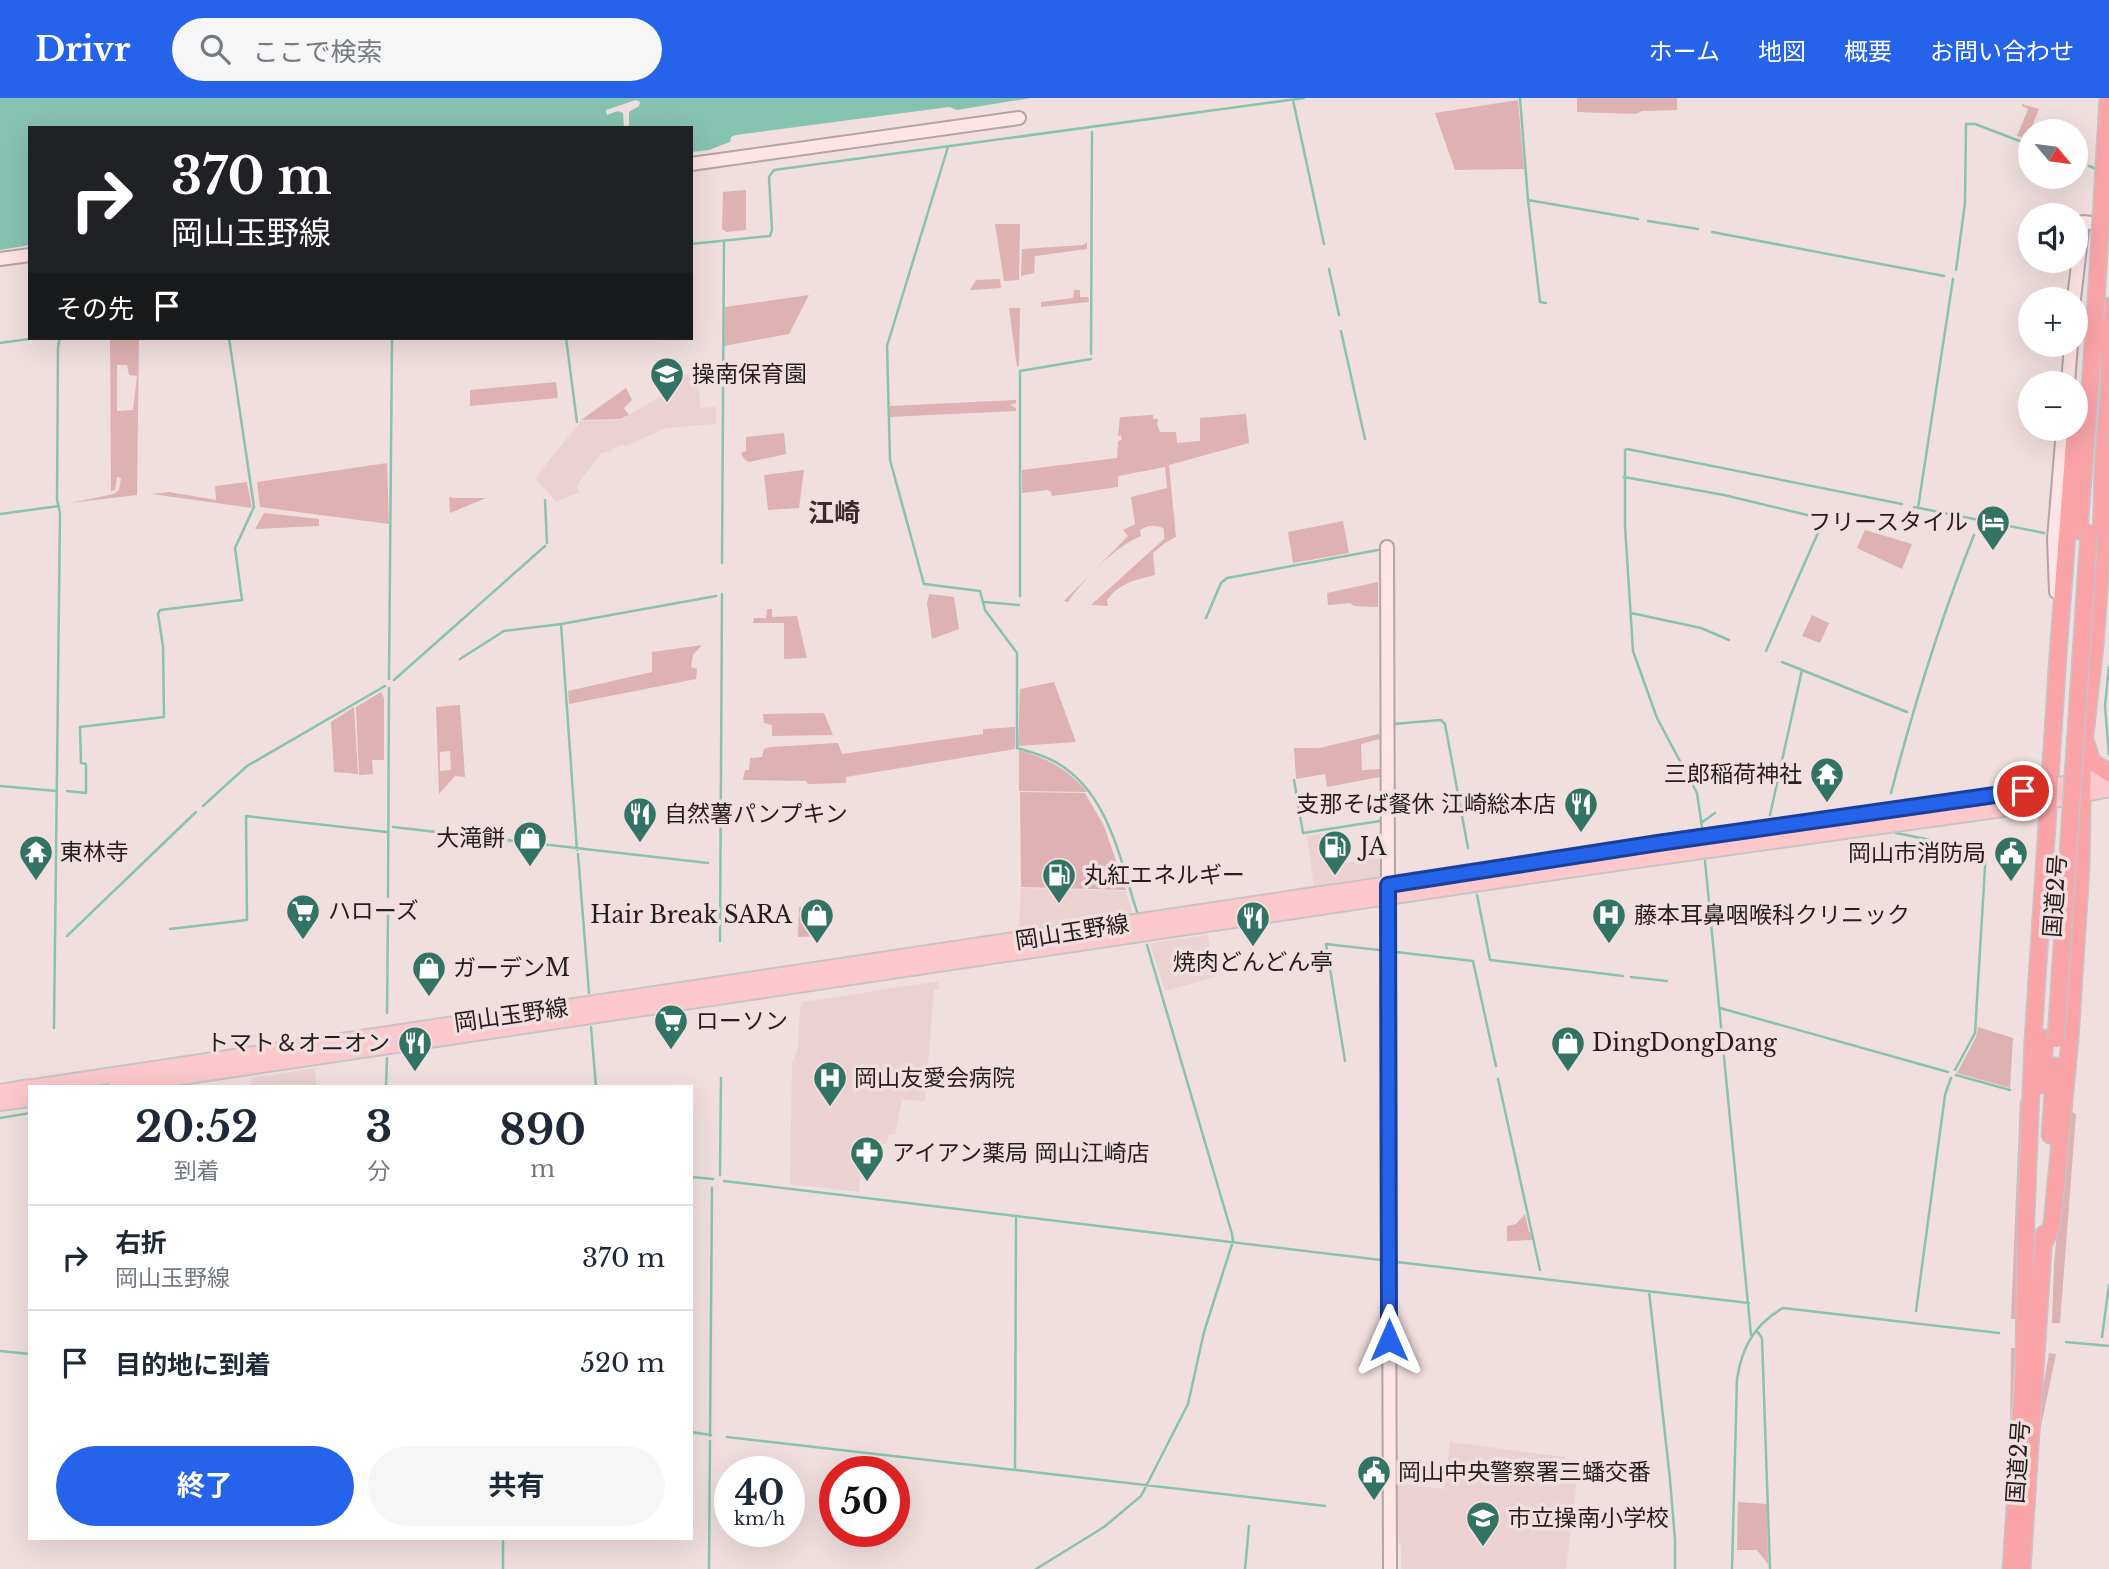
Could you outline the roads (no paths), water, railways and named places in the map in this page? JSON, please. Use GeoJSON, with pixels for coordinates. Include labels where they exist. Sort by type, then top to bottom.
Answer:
{"type":"FeatureCollection","features":[{"type":"Feature","properties":{"kind":"highway","name":"国道2号"},"geometry":{"type":"LineString","coordinates":[[2022,1569],[2044,1244],[2072,534],[2104,316],[2108,98]]}},
{"type":"Feature","properties":{"kind":"highway"},"geometry":{"type":"LineString","coordinates":[[2044,1244],[2052,1224],[2070,1040],[2080,884],[2085,740],[2104,571],[2103,468],[2108,401],[2104,316]]}},
{"type":"Feature","properties":{"kind":"highway"},"geometry":{"type":"LineString","coordinates":[[2083,371],[2087,343],[2104,316]]}},
{"type":"Feature","properties":{"kind":"highway"},"geometry":{"type":"LineString","coordinates":[[2024,1363],[2026,1215],[2034,1041],[2058,654],[2072,534],[2075,441]]}},
{"type":"Feature","properties":{"kind":"highway"},"geometry":{"type":"LineString","coordinates":[[2085,740],[2092,761],[2109,774]]}},
{"type":"Feature","properties":{"kind":"highway","name":"国道2号"},"geometry":{"type":"LineString","coordinates":[[2011,1569],[2024,1363],[2051,1039]]}},
{"type":"Feature","properties":{"kind":"main road","name":"岡山玉野線"},"geometry":{"type":"LineString","coordinates":[[46,1085],[2050,794],[2082,787],[2109,774]]}},
{"type":"Feature","properties":{"kind":"main road","name":"岡山玉野線"},"geometry":{"type":"LineString","coordinates":[[2082,787],[2109,789]]}},
{"type":"Feature","properties":{"kind":"main road","name":"岡山玉野線"},"geometry":{"type":"LineString","coordinates":[[128,1085],[1388,891]]}},
{"type":"Feature","properties":{"kind":"main road","name":"岡山玉野線"},"geometry":{"type":"LineString","coordinates":[[0,1092],[28,1088]]}},
{"type":"Feature","properties":{"kind":"main road"},"geometry":{"type":"LineString","coordinates":[[0,1103],[28,1099]]}},
{"type":"Feature","properties":{"kind":"street"},"geometry":{"type":"LineString","coordinates":[[693,164],[1019,118]]}},
{"type":"Feature","properties":{"kind":"street"},"geometry":{"type":"LineString","coordinates":[[2075,287],[2083,222],[2109,225]]}},
{"type":"Feature","properties":{"kind":"street"},"geometry":{"type":"LineString","coordinates":[[0,259],[28,255]]}},
{"type":"Feature","properties":{"kind":"street"},"geometry":{"type":"LineString","coordinates":[[2064,441],[2072,534]]}},
{"type":"Feature","properties":{"kind":"street"},"geometry":{"type":"LineString","coordinates":[[2109,443],[2109,471]]}},
{"type":"Feature","properties":{"kind":"street"},"geometry":{"type":"LineString","coordinates":[[1387,547],[1390,1569]]}},
{"type":"Feature","properties":{"kind":"waterway"},"geometry":{"type":"LineString","coordinates":[[693,244],[770,236],[772,230],[769,177],[774,170],[1304,98]]}},
{"type":"Feature","properties":{"kind":"waterway"},"geometry":{"type":"LineString","coordinates":[[1520,98],[1540,302],[1546,303]]}},
{"type":"Feature","properties":{"kind":"waterway"},"geometry":{"type":"LineString","coordinates":[[1293,100],[1324,244]]}},
{"type":"Feature","properties":{"kind":"waterway"},"geometry":{"type":"LineString","coordinates":[[1956,270],[1965,203],[1966,124],[1975,124],[2018,140]]}},
{"type":"Feature","properties":{"kind":"waterway"},"geometry":{"type":"LineString","coordinates":[[1091,354],[1092,132]]}},
{"type":"Feature","properties":{"kind":"waterway"},"geometry":{"type":"LineString","coordinates":[[948,147],[887,346],[890,460],[924,584],[980,591],[985,610],[1017,653],[1017,748],[1057,763],[1075,776],[1089,792],[1110,829],[1137,912]]}},
{"type":"Feature","properties":{"kind":"waterway"},"geometry":{"type":"LineString","coordinates":[[2089,166],[2099,170]]}},
{"type":"Feature","properties":{"kind":"waterway"},"geometry":{"type":"LineString","coordinates":[[1528,200],[1638,219]]}},
{"type":"Feature","properties":{"kind":"waterway"},"geometry":{"type":"LineString","coordinates":[[1648,221],[1698,229]]}},
{"type":"Feature","properties":{"kind":"waterway"},"geometry":{"type":"LineString","coordinates":[[1712,232],[1944,276]]}},
{"type":"Feature","properties":{"kind":"waterway"},"geometry":{"type":"LineString","coordinates":[[722,563],[724,241]]}},
{"type":"Feature","properties":{"kind":"waterway"},"geometry":{"type":"LineString","coordinates":[[1329,269],[1339,315]]}},
{"type":"Feature","properties":{"kind":"waterway"},"geometry":{"type":"LineString","coordinates":[[1918,508],[1953,279]]}},
{"type":"Feature","properties":{"kind":"waterway"},"geometry":{"type":"LineString","coordinates":[[1341,331],[1365,439]]}},
{"type":"Feature","properties":{"kind":"waterway"},"geometry":{"type":"LineString","coordinates":[[0,343],[28,339]]}},
{"type":"Feature","properties":{"kind":"waterway"},"geometry":{"type":"LineString","coordinates":[[54,1028],[60,340]]}},
{"type":"Feature","properties":{"kind":"waterway"},"geometry":{"type":"LineString","coordinates":[[67,791],[86,793],[86,764],[81,763],[80,727],[164,717],[163,646],[158,614],[160,610],[242,600],[235,548],[254,507],[229,340]]}},
{"type":"Feature","properties":{"kind":"waterway"},"geometry":{"type":"LineString","coordinates":[[389,679],[392,340]]}},
{"type":"Feature","properties":{"kind":"waterway"},"geometry":{"type":"LineString","coordinates":[[566,340],[577,422]]}},
{"type":"Feature","properties":{"kind":"waterway"},"geometry":{"type":"LineString","coordinates":[[1020,596],[1020,371],[1091,359]]}},
{"type":"Feature","properties":{"kind":"waterway"},"geometry":{"type":"LineString","coordinates":[[1702,827],[1697,793],[1657,718],[1633,651],[1625,526],[1625,450],[1902,504]]}},
{"type":"Feature","properties":{"kind":"waterway"},"geometry":{"type":"LineString","coordinates":[[1624,477],[1724,495],[1824,519],[1766,651]]}},
{"type":"Feature","properties":{"kind":"waterway"},"geometry":{"type":"LineString","coordinates":[[545,500],[547,543]]}},
{"type":"Feature","properties":{"kind":"waterway"},"geometry":{"type":"LineString","coordinates":[[0,514],[59,506]]}},
{"type":"Feature","properties":{"kind":"waterway"},"geometry":{"type":"LineString","coordinates":[[1914,507],[2044,533]]}},
{"type":"Feature","properties":{"kind":"waterway"},"geometry":{"type":"LineString","coordinates":[[1891,793],[1928,663],[1974,535]]}},
{"type":"Feature","properties":{"kind":"waterway"},"geometry":{"type":"LineString","coordinates":[[394,680],[545,546]]}},
{"type":"Feature","properties":{"kind":"waterway"},"geometry":{"type":"LineString","coordinates":[[1206,618],[1221,583],[1227,578],[1378,550]]}},
{"type":"Feature","properties":{"kind":"waterway"},"geometry":{"type":"LineString","coordinates":[[720,941],[722,594]]}},
{"type":"Feature","properties":{"kind":"waterway"},"geometry":{"type":"LineString","coordinates":[[577,850],[561,624],[716,596]]}},
{"type":"Feature","properties":{"kind":"waterway"},"geometry":{"type":"LineString","coordinates":[[985,602],[1019,605]]}},
{"type":"Feature","properties":{"kind":"waterway"},"geometry":{"type":"LineString","coordinates":[[1631,613],[1701,628],[1729,640]]}},
{"type":"Feature","properties":{"kind":"waterway"},"geometry":{"type":"LineString","coordinates":[[460,659],[504,631],[561,624]]}},
{"type":"Feature","properties":{"kind":"waterway"},"geometry":{"type":"LineString","coordinates":[[1782,662],[1907,712]]}},
{"type":"Feature","properties":{"kind":"waterway"},"geometry":{"type":"LineString","coordinates":[[2109,666],[2105,706],[2109,755]]}},
{"type":"Feature","properties":{"kind":"waterway"},"geometry":{"type":"LineString","coordinates":[[1770,815],[1802,670]]}},
{"type":"Feature","properties":{"kind":"waterway"},"geometry":{"type":"LineString","coordinates":[[203,806],[247,766],[385,686]]}},
{"type":"Feature","properties":{"kind":"waterway"},"geometry":{"type":"LineString","coordinates":[[388,897],[389,688]]}},
{"type":"Feature","properties":{"kind":"waterway"},"geometry":{"type":"LineString","coordinates":[[1393,724],[1441,720],[1445,724],[1468,848]]}},
{"type":"Feature","properties":{"kind":"waterway"},"geometry":{"type":"LineString","coordinates":[[1294,780],[1303,833],[1380,821]]}},
{"type":"Feature","properties":{"kind":"waterway"},"geometry":{"type":"LineString","coordinates":[[0,786],[56,791]]}},
{"type":"Feature","properties":{"kind":"waterway"},"geometry":{"type":"LineString","coordinates":[[67,936],[196,812]]}},
{"type":"Feature","properties":{"kind":"waterway"},"geometry":{"type":"LineString","coordinates":[[1701,823],[1715,813]]}},
{"type":"Feature","properties":{"kind":"waterway"},"geometry":{"type":"LineString","coordinates":[[170,929],[247,920],[246,816],[387,832]]}},
{"type":"Feature","properties":{"kind":"waterway"},"geometry":{"type":"LineString","coordinates":[[393,827],[708,863]]}},
{"type":"Feature","properties":{"kind":"waterway"},"geometry":{"type":"LineString","coordinates":[[1896,833],[1986,851],[1975,1033],[1955,1070]]}},
{"type":"Feature","properties":{"kind":"waterway"},"geometry":{"type":"LineString","coordinates":[[578,854],[589,993]]}},
{"type":"Feature","properties":{"kind":"waterway"},"geometry":{"type":"LineString","coordinates":[[1705,861],[1751,1335]]}},
{"type":"Feature","properties":{"kind":"waterway"},"geometry":{"type":"LineString","coordinates":[[1477,895],[1490,960],[1623,976]]}},
{"type":"Feature","properties":{"kind":"waterway"},"geometry":{"type":"LineString","coordinates":[[387,1013],[388,914]]}},
{"type":"Feature","properties":{"kind":"waterway"},"geometry":{"type":"LineString","coordinates":[[1345,1061],[1326,944],[1379,950]]}},
{"type":"Feature","properties":{"kind":"waterway"},"geometry":{"type":"LineString","coordinates":[[1036,1569],[1104,1527],[1141,1496],[1188,1404],[1204,1332],[1233,1241],[1147,945]]}},
{"type":"Feature","properties":{"kind":"waterway"},"geometry":{"type":"LineString","coordinates":[[1396,952],[1473,961],[1496,1066]]}},
{"type":"Feature","properties":{"kind":"waterway"},"geometry":{"type":"LineString","coordinates":[[1631,977],[1667,981]]}},
{"type":"Feature","properties":{"kind":"waterway"},"geometry":{"type":"LineString","coordinates":[[1720,1008],[1948,1072]]}},
{"type":"Feature","properties":{"kind":"waterway"},"geometry":{"type":"LineString","coordinates":[[591,1027],[596,1085]]}},
{"type":"Feature","properties":{"kind":"waterway"},"geometry":{"type":"LineString","coordinates":[[386,1085],[387,1058]]}},
{"type":"Feature","properties":{"kind":"waterway"},"geometry":{"type":"LineString","coordinates":[[1956,1075],[2010,1090]]}},
{"type":"Feature","properties":{"kind":"waterway"},"geometry":{"type":"LineString","coordinates":[[720,1175],[721,1078]]}},
{"type":"Feature","properties":{"kind":"waterway"},"geometry":{"type":"LineString","coordinates":[[1916,1311],[1945,1095],[1951,1078]]}},
{"type":"Feature","properties":{"kind":"waterway"},"geometry":{"type":"LineString","coordinates":[[1498,1079],[1540,1270]]}},
{"type":"Feature","properties":{"kind":"waterway"},"geometry":{"type":"LineString","coordinates":[[0,1118],[28,1113]]}},
{"type":"Feature","properties":{"kind":"waterway"},"geometry":{"type":"LineString","coordinates":[[693,1177],[713,1179]]}},
{"type":"Feature","properties":{"kind":"waterway"},"geometry":{"type":"LineString","coordinates":[[724,1181],[1381,1260]]}},
{"type":"Feature","properties":{"kind":"waterway"},"geometry":{"type":"LineString","coordinates":[[710,1436],[712,1188]]}},
{"type":"Feature","properties":{"kind":"waterway"},"geometry":{"type":"LineString","coordinates":[[727,1437],[1015,1470],[1016,1216]]}},
{"type":"Feature","properties":{"kind":"waterway"},"geometry":{"type":"LineString","coordinates":[[1397,1262],[1749,1303]]}},
{"type":"Feature","properties":{"kind":"waterway"},"geometry":{"type":"LineString","coordinates":[[2102,1337],[2109,1285]]}},
{"type":"Feature","properties":{"kind":"waterway"},"geometry":{"type":"LineString","coordinates":[[1649,1291],[1670,1479],[1675,1569]]}},
{"type":"Feature","properties":{"kind":"waterway"},"geometry":{"type":"LineString","coordinates":[[1732,1569],[1737,1379],[1746,1347],[1764,1322],[1783,1308],[1999,1333]]}},
{"type":"Feature","properties":{"kind":"waterway"},"geometry":{"type":"LineString","coordinates":[[1757,1331],[1762,1338],[1770,1569]]}},
{"type":"Feature","properties":{"kind":"waterway"},"geometry":{"type":"LineString","coordinates":[[2066,1342],[2109,1346]]}},
{"type":"Feature","properties":{"kind":"waterway"},"geometry":{"type":"LineString","coordinates":[[0,1351],[28,1354]]}},
{"type":"Feature","properties":{"kind":"waterway"},"geometry":{"type":"LineString","coordinates":[[693,1432],[711,1435]]}},
{"type":"Feature","properties":{"kind":"waterway"},"geometry":{"type":"LineString","coordinates":[[709,1569],[710,1441]]}},
{"type":"Feature","properties":{"kind":"waterway"},"geometry":{"type":"LineString","coordinates":[[1016,1470],[1325,1506]]}},
{"type":"Feature","properties":{"kind":"waterway"},"geometry":{"type":"LineString","coordinates":[[1245,1569],[1249,1526]]}},
{"type":"Feature","properties":{"kind":"waterway"},"geometry":{"type":"LineString","coordinates":[[503,1540],[503,1569]]}},
{"type":"Feature","properties":{"kind":"place","name":"操南保育園"},"geometry":{"type":"Point","coordinates":[667,404]}},
{"type":"Feature","properties":{"kind":"place","name":"フリースタイル"},"geometry":{"type":"Point","coordinates":[1993,552]}},
{"type":"Feature","properties":{"kind":"place","name":"三郎稲荷神社"},"geometry":{"type":"Point","coordinates":[1827,804]}},
{"type":"Feature","properties":{"kind":"place","name":"支那そば餐休 江崎総本店"},"geometry":{"type":"Point","coordinates":[1581,834]}},
{"type":"Feature","properties":{"kind":"place","name":"自然薯パンプキン"},"geometry":{"type":"Point","coordinates":[640,844]}},
{"type":"Feature","properties":{"kind":"place","name":"大滝餅"},"geometry":{"type":"Point","coordinates":[530,868]}},
{"type":"Feature","properties":{"kind":"place","name":"JA"},"geometry":{"type":"Point","coordinates":[1335,877]}},
{"type":"Feature","properties":{"kind":"place","name":"東林寺"},"geometry":{"type":"Point","coordinates":[36,882]}},
{"type":"Feature","properties":{"kind":"place","name":"岡山市消防局"},"geometry":{"type":"Point","coordinates":[2011,883]}},
{"type":"Feature","properties":{"kind":"place","name":"丸紅エネルギー"},"geometry":{"type":"Point","coordinates":[1059,905]}},
{"type":"Feature","properties":{"kind":"place","name":"ハローズ"},"geometry":{"type":"Point","coordinates":[303,941]}},
{"type":"Feature","properties":{"kind":"place","name":"Hair Break SARA"},"geometry":{"type":"Point","coordinates":[817,945]}},
{"type":"Feature","properties":{"kind":"place","name":"藤本耳鼻咽喉科クリニック"},"geometry":{"type":"Point","coordinates":[1609,945]}},
{"type":"Feature","properties":{"kind":"place","name":"焼肉どんどん亭"},"geometry":{"type":"Point","coordinates":[1253,948]}},
{"type":"Feature","properties":{"kind":"place","name":"ガーデンM"},"geometry":{"type":"Point","coordinates":[429,998]}},
{"type":"Feature","properties":{"kind":"place","name":"ローソン"},"geometry":{"type":"Point","coordinates":[671,1051]}},
{"type":"Feature","properties":{"kind":"place","name":"トマト＆オニオン"},"geometry":{"type":"Point","coordinates":[415,1073]}},
{"type":"Feature","properties":{"kind":"place","name":"DingDongDang"},"geometry":{"type":"Point","coordinates":[1568,1073]}},
{"type":"Feature","properties":{"kind":"place","name":"岡山友愛会病院"},"geometry":{"type":"Point","coordinates":[830,1108]}},
{"type":"Feature","properties":{"kind":"place","name":"アイアン薬局 岡山江崎店"},"geometry":{"type":"Point","coordinates":[867,1183]}},
{"type":"Feature","properties":{"kind":"place","name":"岡山中央警察署三蟠交番"},"geometry":{"type":"Point","coordinates":[1374,1502]}},
{"type":"Feature","properties":{"kind":"place","name":"市立操南小学校"},"geometry":{"type":"Point","coordinates":[1483,1548]}},
{"type":"Feature","properties":{"kind":"district","name":"江崎"},"geometry":{"type":"Point","coordinates":[834,513]}}]}
